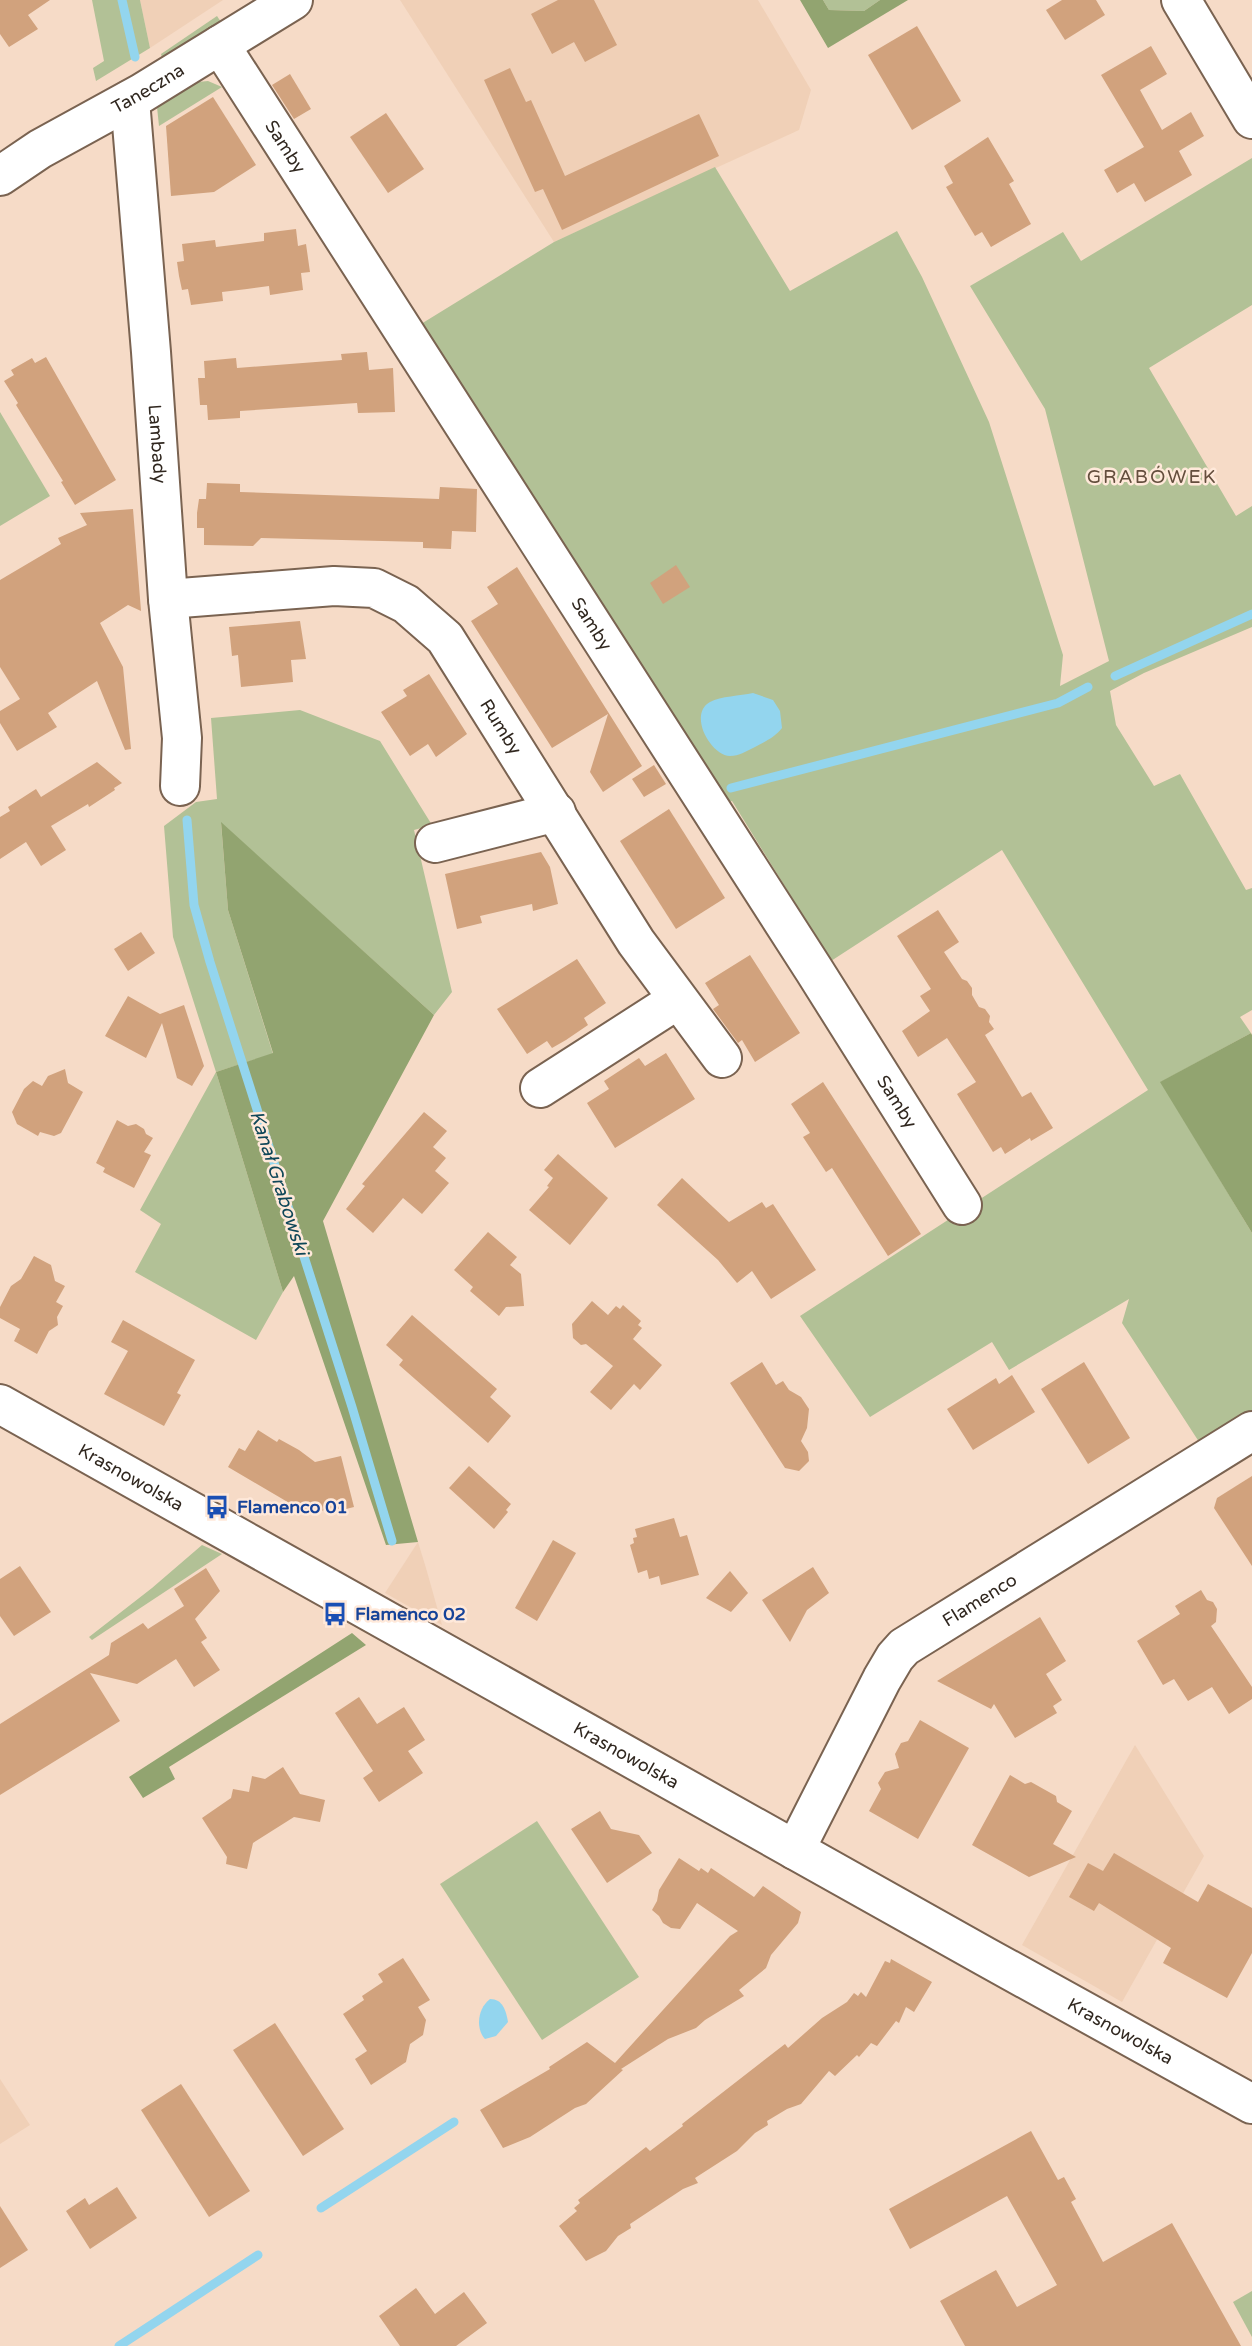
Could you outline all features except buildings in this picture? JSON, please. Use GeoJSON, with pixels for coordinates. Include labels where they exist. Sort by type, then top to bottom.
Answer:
{"type":"FeatureCollection","features":[{"type":"Feature","properties":{"kind":"street","name":"Taneczna"},"geometry":{"type":"LineString","coordinates":[[0,176],[40,149],[130,100],[293,0]]}},
{"type":"Feature","properties":{"kind":"street"},"geometry":{"type":"LineString","coordinates":[[1181,0],[1252,118]]}},
{"type":"Feature","properties":{"kind":"street","name":"Samby"},"geometry":{"type":"LineString","coordinates":[[220,45],[962,1205]]}},
{"type":"Feature","properties":{"kind":"street","name":"Lambady"},"geometry":{"type":"LineString","coordinates":[[130,100],[152,352],[168,599],[182,737],[180,786]]}},
{"type":"Feature","properties":{"kind":"street","name":"Rumby"},"geometry":{"type":"LineString","coordinates":[[168,599],[334,586],[374,588],[407,604],[444,638],[602,889],[677,1000],[722,1058]]}},
{"type":"Feature","properties":{"kind":"street"},"geometry":{"type":"LineString","coordinates":[[435,843],[556,812]]}},
{"type":"Feature","properties":{"kind":"street"},"geometry":{"type":"LineString","coordinates":[[540,1088],[677,1000]]}},
{"type":"Feature","properties":{"kind":"street","name":"Krasnowolska"},"geometry":{"type":"LineString","coordinates":[[0,1404],[1252,2104]]}},
{"type":"Feature","properties":{"kind":"street","name":"Flamenco"},"geometry":{"type":"LineString","coordinates":[[795,1850],[882,1679],[904,1647],[1252,1431]]}},
{"type":"Feature","properties":{"kind":"shaded area"},"geometry":{"type":"Polygon","coordinates":[[[140,0],[223,0],[150,48],[140,0]]]}},
{"type":"Feature","properties":{"kind":"shaded area"},"geometry":{"type":"Polygon","coordinates":[[[400,0],[758,0],[811,90],[799,130],[554,242],[400,0]]]}},
{"type":"Feature","properties":{"kind":"shaded area"},"geometry":{"type":"Polygon","coordinates":[[[418,1542],[426,1568],[442,1625],[385,1593],[418,1542]]]}},
{"type":"Feature","properties":{"kind":"shaded area"},"geometry":{"type":"Polygon","coordinates":[[[1135,1745],[1204,1856],[1122,2002],[1022,1945],[1135,1745]]]}},
{"type":"Feature","properties":{"kind":"shaded area"},"geometry":{"type":"Polygon","coordinates":[[[0,2079],[30,2125],[0,2144],[0,2079]]]}},
{"type":"Feature","properties":{"kind":"green space"},"geometry":{"type":"Polygon","coordinates":[[[92,0],[140,0],[150,48],[96,81],[93,68],[104,61],[92,0]]]}},
{"type":"Feature","properties":{"kind":"green space"},"geometry":{"type":"Polygon","coordinates":[[[800,0],[823,0],[829,10],[864,11],[880,0],[908,0],[828,48],[800,0]]]}},
{"type":"Feature","properties":{"kind":"green space"},"geometry":{"type":"Polygon","coordinates":[[[823,0],[880,0],[864,11],[829,10],[823,0]]]}},
{"type":"Feature","properties":{"kind":"green space"},"geometry":{"type":"Polygon","coordinates":[[[217,16],[225,28],[164,65],[161,54],[217,16]]]}},
{"type":"Feature","properties":{"kind":"green space"},"geometry":{"type":"Polygon","coordinates":[[[208,81],[222,87],[159,126],[157,107],[198,82],[208,81]]]}},
{"type":"Feature","properties":{"kind":"green space"},"geometry":{"type":"Polygon","coordinates":[[[1252,158],[1252,305],[1149,368],[1236,516],[1252,506],[1252,627],[1144,673],[1110,691],[1116,725],[1154,786],[1180,774],[1246,890],[1252,888],[1252,1010],[1240,1017],[1251,1033],[1161,1082],[1252,1233],[1252,1418],[1203,1448],[1122,1323],[1129,1299],[1009,1370],[992,1342],[870,1417],[800,1316],[1148,1090],[1002,850],[831,961],[732,801],[720,805],[421,324],[554,242],[715,167],[790,291],[897,231],[922,277],[989,422],[1063,655],[1060,686],[1109,661],[1045,409],[970,286],[1063,232],[1081,261],[1252,158]]]}},
{"type":"Feature","properties":{"kind":"green space"},"geometry":{"type":"Polygon","coordinates":[[[0,412],[50,496],[0,526],[0,412]]]}},
{"type":"Feature","properties":{"kind":"green space"},"geometry":{"type":"Polygon","coordinates":[[[300,710],[380,741],[432,825],[414,830],[452,992],[434,1015],[221,823],[228,910],[273,1054],[216,1072],[173,937],[164,826],[196,802],[217,799],[211,718],[300,710]]]}},
{"type":"Feature","properties":{"kind":"green space"},"geometry":{"type":"Polygon","coordinates":[[[221,822],[434,1015],[323,1221],[418,1542],[386,1545],[294,1276],[283,1292],[216,1072],[273,1053],[228,910],[221,822]]]}},
{"type":"Feature","properties":{"kind":"green space"},"geometry":{"type":"Polygon","coordinates":[[[1251,1033],[1252,1035],[1252,1233],[1160,1082],[1251,1033]]]}},
{"type":"Feature","properties":{"kind":"green space"},"geometry":{"type":"Polygon","coordinates":[[[216,1072],[283,1292],[256,1340],[135,1272],[161,1224],[140,1210],[216,1072]]]}},
{"type":"Feature","properties":{"kind":"green space"},"geometry":{"type":"Polygon","coordinates":[[[202,1545],[222,1554],[92,1640],[89,1637],[152,1588],[202,1545]]]}},
{"type":"Feature","properties":{"kind":"green space"},"geometry":{"type":"Polygon","coordinates":[[[352,1633],[366,1645],[169,1767],[175,1779],[143,1798],[129,1777],[352,1633]]]}},
{"type":"Feature","properties":{"kind":"green space"},"geometry":{"type":"Polygon","coordinates":[[[537,1821],[639,1977],[542,2040],[440,1884],[537,1821]]]}},
{"type":"Feature","properties":{"kind":"green space"},"geometry":{"type":"Polygon","coordinates":[[[1252,2291],[1252,2337],[1233,2302],[1252,2291]]]}},
{"type":"Feature","properties":{"kind":"water"},"geometry":{"type":"Polygon","coordinates":[[[753,693],[773,700],[780,711],[782,728],[770,739],[743,753],[730,756],[722,754],[704,733],[701,715],[704,708],[720,698],[753,693]]]}},
{"type":"Feature","properties":{"kind":"water"},"geometry":{"type":"Polygon","coordinates":[[[490,1999],[501,2003],[508,2022],[496,2036],[485,2039],[479,2018],[490,1999]]]}},
{"type":"Feature","properties":{"kind":"waterway","name":"Kanał Grabowski"},"geometry":{"type":"LineString","coordinates":[[122,0],[135,57]]}},
{"type":"Feature","properties":{"kind":"waterway"},"geometry":{"type":"LineString","coordinates":[[1115,676],[1252,614]]}},
{"type":"Feature","properties":{"kind":"waterway"},"geometry":{"type":"LineString","coordinates":[[731,788],[1058,703],[1088,687]]}},
{"type":"Feature","properties":{"kind":"waterway","name":"Kanał Grabowski"},"geometry":{"type":"LineString","coordinates":[[187,820],[194,905],[210,962],[392,1541]]}},
{"type":"Feature","properties":{"kind":"waterway","name":"Kanał Grabowski"},"geometry":{"type":"LineString","coordinates":[[321,2208],[454,2122]]}},
{"type":"Feature","properties":{"kind":"waterway","name":"Kanał Grabowski"},"geometry":{"type":"LineString","coordinates":[[119,2346],[258,2255]]}},
{"type":"Feature","properties":{"kind":"place","name":"Flamenco 01"},"geometry":{"type":"Point","coordinates":[217,1507]}},
{"type":"Feature","properties":{"kind":"place","name":"Flamenco 02"},"geometry":{"type":"Point","coordinates":[335,1614]}},
{"type":"Feature","properties":{"kind":"district","name":"GRABÓWEK"},"geometry":{"type":"Point","coordinates":[1152,477]}}]}
